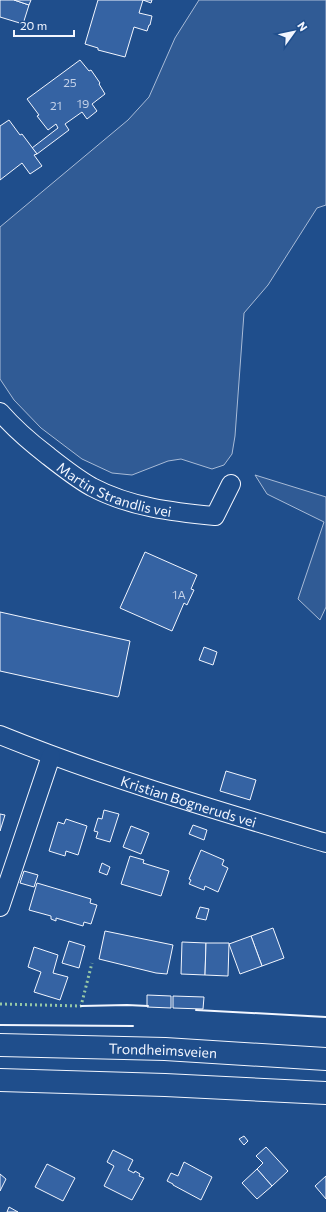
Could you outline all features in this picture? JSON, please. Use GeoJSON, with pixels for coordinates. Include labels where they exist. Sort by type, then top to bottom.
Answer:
{"type":"FeatureCollection","features":[{"type":"Feature","properties":{"kind":"highway","name":"Trondheimsveien"},"geometry":{"type":"LineString","coordinates":[[0,1045],[165,1049],[326,1059]]}},
{"type":"Feature","properties":{"kind":"highway"},"geometry":{"type":"LineString","coordinates":[[0,1080],[165,1085],[326,1094]]}},
{"type":"Feature","properties":{"kind":"street","name":"Martin Strandlis vei"},"geometry":{"type":"LineString","coordinates":[[0,412],[16,429],[65,469],[90,486],[112,497],[165,510],[215,516],[231,484]]}},
{"type":"Feature","properties":{"kind":"street","name":"Kristian Bogneruds vei"},"geometry":{"type":"LineString","coordinates":[[0,735],[51,756],[119,780],[326,843]]}},
{"type":"Feature","properties":{"kind":"street"},"geometry":{"type":"LineString","coordinates":[[0,907],[51,756]]}},
{"type":"Feature","properties":{"kind":"shaded area"},"geometry":{"type":"Polygon","coordinates":[[[199,0],[326,0],[326,205],[317,208],[268,285],[244,313],[235,436],[232,454],[224,465],[212,469],[181,459],[168,461],[132,475],[112,473],[82,459],[41,428],[14,400],[0,379],[0,227],[128,120],[149,97],[175,38],[199,0]]]}},
{"type":"Feature","properties":{"kind":"shaded area"},"geometry":{"type":"Polygon","coordinates":[[[255,475],[326,497],[326,607],[320,620],[298,599],[324,522],[267,494],[255,475]]]}},
{"type":"Feature","properties":{"kind":"building"},"geometry":{"type":"Polygon","coordinates":[[[0,0],[14,0],[29,5],[23,24],[0,17],[0,0]]]}},
{"type":"Feature","properties":{"kind":"building"},"geometry":{"type":"Polygon","coordinates":[[[14,0],[31,0],[29,5],[14,0]]]}},
{"type":"Feature","properties":{"kind":"building"},"geometry":{"type":"Polygon","coordinates":[[[98,0],[143,0],[139,13],[152,16],[147,31],[134,27],[125,57],[98,50],[98,48],[85,44],[98,0]]]}},
{"type":"Feature","properties":{"kind":"building"},"geometry":{"type":"Polygon","coordinates":[[[143,0],[152,0],[151,3],[143,0]]]}},
{"type":"Feature","properties":{"kind":"building"},"geometry":{"type":"Polygon","coordinates":[[[80,60],[89,71],[91,70],[100,83],[99,84],[105,94],[92,104],[97,111],[87,119],[82,112],[65,124],[69,130],[37,154],[32,148],[58,128],[56,124],[48,130],[37,116],[39,115],[27,99],[80,60]]]}},
{"type":"Feature","properties":{"kind":"building"},"geometry":{"type":"Polygon","coordinates":[[[9,120],[37,154],[34,155],[42,166],[30,174],[22,163],[0,180],[0,126],[9,120]]]}},
{"type":"Feature","properties":{"kind":"building"},"geometry":{"type":"Polygon","coordinates":[[[145,552],[197,575],[191,589],[194,590],[187,605],[184,603],[172,631],[120,608],[145,552]]]}},
{"type":"Feature","properties":{"kind":"building"},"geometry":{"type":"Polygon","coordinates":[[[0,612],[130,641],[118,697],[0,671],[0,612]]]}},
{"type":"Feature","properties":{"kind":"building"},"geometry":{"type":"Polygon","coordinates":[[[204,647],[217,652],[213,665],[199,660],[204,647]]]}},
{"type":"Feature","properties":{"kind":"building"},"geometry":{"type":"Polygon","coordinates":[[[226,771],[256,780],[250,800],[220,791],[226,771]]]}},
{"type":"Feature","properties":{"kind":"building"},"geometry":{"type":"Polygon","coordinates":[[[104,810],[119,814],[110,842],[96,838],[98,832],[94,831],[98,818],[102,819],[104,810]]]}},
{"type":"Feature","properties":{"kind":"building"},"geometry":{"type":"Polygon","coordinates":[[[0,814],[5,815],[0,831],[0,814]]]}},
{"type":"Feature","properties":{"kind":"building"},"geometry":{"type":"Polygon","coordinates":[[[66,819],[87,826],[78,855],[66,851],[65,856],[49,851],[58,822],[64,824],[66,819]]]}},
{"type":"Feature","properties":{"kind":"building"},"geometry":{"type":"Polygon","coordinates":[[[193,825],[207,830],[204,840],[189,834],[193,825]]]}},
{"type":"Feature","properties":{"kind":"building"},"geometry":{"type":"Polygon","coordinates":[[[131,826],[149,833],[141,854],[123,847],[131,826]]]}},
{"type":"Feature","properties":{"kind":"building"},"geometry":{"type":"Polygon","coordinates":[[[201,850],[224,860],[222,865],[228,868],[218,892],[205,886],[204,890],[189,884],[191,880],[189,879],[201,850]]]}},
{"type":"Feature","properties":{"kind":"building"},"geometry":{"type":"Polygon","coordinates":[[[130,856],[144,860],[143,863],[169,871],[161,896],[121,884],[130,856]]]}},
{"type":"Feature","properties":{"kind":"building"},"geometry":{"type":"Polygon","coordinates":[[[102,863],[110,867],[107,875],[99,872],[102,863]]]}},
{"type":"Feature","properties":{"kind":"building"},"geometry":{"type":"Polygon","coordinates":[[[24,871],[38,875],[34,887],[20,883],[24,871]]]}},
{"type":"Feature","properties":{"kind":"building"},"geometry":{"type":"Polygon","coordinates":[[[37,883],[91,899],[90,903],[97,905],[91,924],[84,922],[83,926],[56,918],[56,921],[51,919],[51,916],[29,910],[37,883]]]}},
{"type":"Feature","properties":{"kind":"building"},"geometry":{"type":"Polygon","coordinates":[[[200,907],[209,909],[206,920],[196,918],[200,907]]]}},
{"type":"Feature","properties":{"kind":"building"},"geometry":{"type":"Polygon","coordinates":[[[273,928],[284,958],[262,966],[251,936],[273,928]]]}},
{"type":"Feature","properties":{"kind":"building"},"geometry":{"type":"Polygon","coordinates":[[[105,931],[173,945],[167,974],[156,973],[99,959],[105,931]]]}},
{"type":"Feature","properties":{"kind":"building"},"geometry":{"type":"Polygon","coordinates":[[[251,936],[262,966],[240,974],[229,944],[251,936]]]}},
{"type":"Feature","properties":{"kind":"building"},"geometry":{"type":"Polygon","coordinates":[[[69,941],[85,946],[79,968],[62,963],[69,941]]]}},
{"type":"Feature","properties":{"kind":"building"},"geometry":{"type":"Polygon","coordinates":[[[182,942],[206,943],[205,975],[181,974],[182,942]]]}},
{"type":"Feature","properties":{"kind":"building"},"geometry":{"type":"Polygon","coordinates":[[[206,943],[229,943],[228,976],[205,975],[206,943]]]}},
{"type":"Feature","properties":{"kind":"building"},"geometry":{"type":"Polygon","coordinates":[[[34,947],[58,955],[53,973],[68,977],[60,1000],[34,992],[41,972],[28,967],[34,947]]]}},
{"type":"Feature","properties":{"kind":"building"},"geometry":{"type":"Polygon","coordinates":[[[147,995],[171,996],[171,1008],[147,1007],[147,995]]]}},
{"type":"Feature","properties":{"kind":"building"},"geometry":{"type":"Polygon","coordinates":[[[173,996],[204,997],[203,1009],[173,1008],[173,996]]]}},
{"type":"Feature","properties":{"kind":"building"},"geometry":{"type":"Polygon","coordinates":[[[244,1136],[248,1141],[244,1145],[239,1139],[244,1136]]]}},
{"type":"Feature","properties":{"kind":"building"},"geometry":{"type":"Polygon","coordinates":[[[266,1147],[288,1171],[272,1186],[257,1169],[263,1163],[256,1156],[266,1147]]]}},
{"type":"Feature","properties":{"kind":"building"},"geometry":{"type":"Polygon","coordinates":[[[113,1150],[133,1160],[128,1170],[134,1173],[135,1171],[140,1174],[139,1176],[144,1178],[132,1200],[104,1186],[114,1166],[107,1162],[113,1150]]]}},
{"type":"Feature","properties":{"kind":"building"},"geometry":{"type":"Polygon","coordinates":[[[184,1162],[212,1177],[201,1200],[167,1181],[171,1173],[178,1176],[184,1162]]]}},
{"type":"Feature","properties":{"kind":"building"},"geometry":{"type":"Polygon","coordinates":[[[47,1164],[75,1178],[63,1201],[35,1187],[47,1164]]]}},
{"type":"Feature","properties":{"kind":"building"},"geometry":{"type":"Polygon","coordinates":[[[257,1169],[272,1186],[257,1199],[242,1183],[257,1169]]]}},
{"type":"Feature","properties":{"kind":"building"},"geometry":{"type":"Polygon","coordinates":[[[0,1174],[6,1179],[0,1191],[0,1174]]]}},
{"type":"Feature","properties":{"kind":"building"},"geometry":{"type":"Polygon","coordinates":[[[326,1176],[326,1199],[315,1186],[326,1176]]]}},
{"type":"Feature","properties":{"kind":"building"},"geometry":{"type":"Polygon","coordinates":[[[9,1207],[18,1212],[7,1212],[9,1207]]]}},
{"type":"Feature","properties":{"kind":"hedge"},"geometry":{"type":"LineString","coordinates":[[0,1004],[81,1006],[92,963]]}},
{"type":"Feature","properties":{"kind":"wall"},"geometry":{"type":"LineString","coordinates":[[81,1006],[148,1006]]}},
{"type":"Feature","properties":{"kind":"wall"},"geometry":{"type":"LineString","coordinates":[[196,1010],[326,1017]]}},
{"type":"Feature","properties":{"kind":"wall"},"geometry":{"type":"LineString","coordinates":[[0,1025],[133,1026]]}}]}
